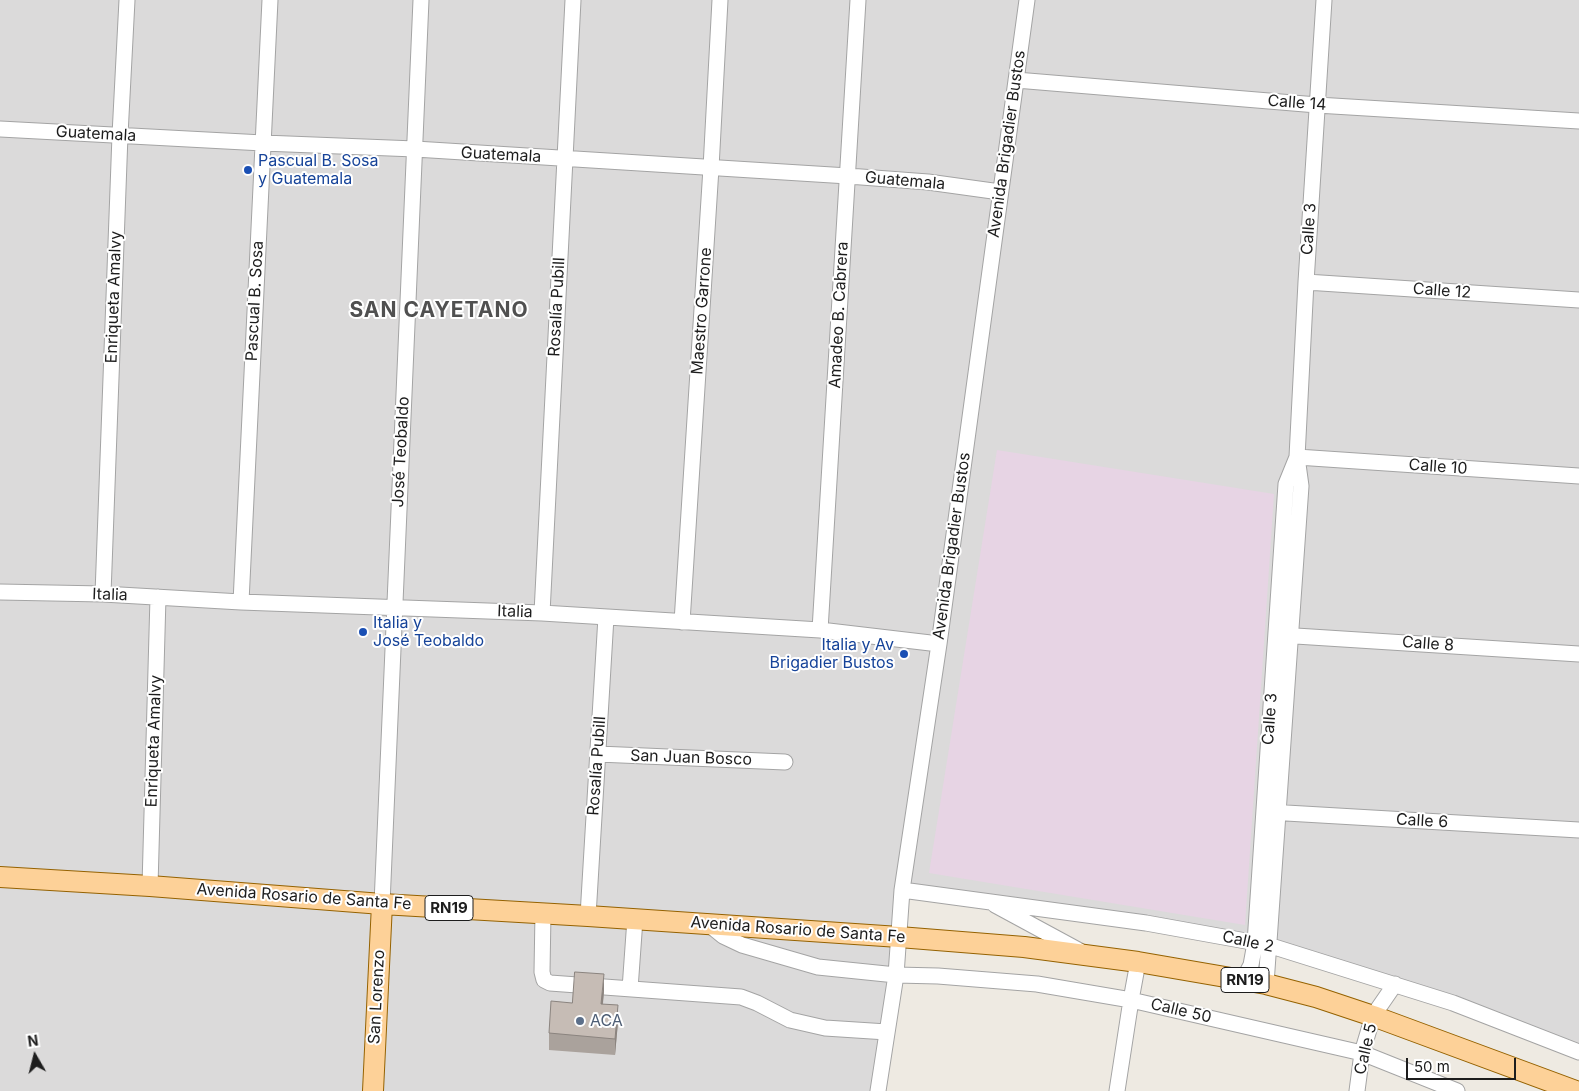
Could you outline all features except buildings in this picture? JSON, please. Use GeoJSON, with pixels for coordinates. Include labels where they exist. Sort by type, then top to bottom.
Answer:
{"type":"FeatureCollection","features":[{"type":"Feature","properties":{"kind":"main road","name":"Avenida Rosario de Santa Fe"},"geometry":{"type":"LineString","coordinates":[[0,877],[150,886],[382,904],[899,936],[1024,947],[1138,962],[1266,984],[1316,997],[1373,1016],[1576,1091]]}},
{"type":"Feature","properties":{"kind":"main road","name":"San Lorenzo"},"geometry":{"type":"LineString","coordinates":[[373,1091],[382,904]]}},
{"type":"Feature","properties":{"kind":"street","name":"Enriqueta Amalvy"},"geometry":{"type":"LineString","coordinates":[[103,594],[120,135],[127,0]]}},
{"type":"Feature","properties":{"kind":"street","name":"Pascual B. Sosa"},"geometry":{"type":"LineString","coordinates":[[241,602],[270,0]]}},
{"type":"Feature","properties":{"kind":"street","name":"José Teobaldo"},"geometry":{"type":"LineString","coordinates":[[382,904],[421,0]]}},
{"type":"Feature","properties":{"kind":"street","name":"Rosalía Pubill"},"geometry":{"type":"LineString","coordinates":[[542,613],[573,0]]}},
{"type":"Feature","properties":{"kind":"street","name":"Maestro Garrone"},"geometry":{"type":"LineString","coordinates":[[682,622],[720,0]]}},
{"type":"Feature","properties":{"kind":"street","name":"Amadeo B. Cabrera"},"geometry":{"type":"LineString","coordinates":[[820,630],[858,0]]}},
{"type":"Feature","properties":{"kind":"street","name":"Avenida Brigadier Bustos"},"geometry":{"type":"LineString","coordinates":[[878,1091],[896,975],[902,890],[939,644],[1027,0]]}},
{"type":"Feature","properties":{"kind":"street","name":"Calle 3"},"geometry":{"type":"LineString","coordinates":[[1266,984],[1262,944],[1283,635],[1300,486],[1297,457],[1324,0]]}},
{"type":"Feature","properties":{"kind":"street","name":"Calle 14"},"geometry":{"type":"LineString","coordinates":[[1016,80],[1317,105],[1579,121]]}},
{"type":"Feature","properties":{"kind":"street","name":"Guatemala"},"geometry":{"type":"LineString","coordinates":[[0,128],[263,143],[415,149],[848,176],[928,182],[1000,192]]}},
{"type":"Feature","properties":{"kind":"street","name":"Calle 12"},"geometry":{"type":"LineString","coordinates":[[1306,282],[1579,300]]}},
{"type":"Feature","properties":{"kind":"street","name":"Calle 10"},"geometry":{"type":"LineString","coordinates":[[1297,457],[1579,476]]}},
{"type":"Feature","properties":{"kind":"street","name":"Italia"},"geometry":{"type":"LineString","coordinates":[[0,592],[103,594],[241,602],[542,613],[820,630],[939,644]]}},
{"type":"Feature","properties":{"kind":"street","name":"Enriqueta Amalvy"},"geometry":{"type":"LineString","coordinates":[[150,886],[158,597]]}},
{"type":"Feature","properties":{"kind":"street","name":"Rosalía Pubill"},"geometry":{"type":"LineString","coordinates":[[588,916],[606,617]]}},
{"type":"Feature","properties":{"kind":"street","name":"Calle 8"},"geometry":{"type":"LineString","coordinates":[[1283,635],[1579,654]]}},
{"type":"Feature","properties":{"kind":"street","name":"San Juan Bosco"},"geometry":{"type":"LineString","coordinates":[[598,754],[785,762]]}},
{"type":"Feature","properties":{"kind":"street","name":"Calle 6"},"geometry":{"type":"LineString","coordinates":[[1271,812],[1579,830]]}},
{"type":"Feature","properties":{"kind":"street","name":"Calle 2"},"geometry":{"type":"LineString","coordinates":[[902,890],[1146,923],[1262,944],[1453,1003],[1579,1052]]}},
{"type":"Feature","properties":{"kind":"street"},"geometry":{"type":"LineString","coordinates":[[987,901],[1088,956]]}},
{"type":"Feature","properties":{"kind":"street"},"geometry":{"type":"LineString","coordinates":[[543,913],[542,972],[544,980],[550,983],[741,997],[757,1002],[790,1020],[825,1028],[887,1032]]}},
{"type":"Feature","properties":{"kind":"street"},"geometry":{"type":"LineString","coordinates":[[630,989],[635,919]]}},
{"type":"Feature","properties":{"kind":"street","name":"Calle 50"},"geometry":{"type":"LineString","coordinates":[[707,924],[723,936],[742,945],[818,967],[896,975],[938,976],[1036,984],[1131,1000],[1362,1053],[1457,1091]]}},
{"type":"Feature","properties":{"kind":"street","name":"Calle 3"},"geometry":{"type":"LineString","coordinates":[[1243,980],[1262,944]]}},
{"type":"Feature","properties":{"kind":"street"},"geometry":{"type":"LineString","coordinates":[[1118,1091],[1138,962]]}},
{"type":"Feature","properties":{"kind":"street","name":"Calle 5"},"geometry":{"type":"LineString","coordinates":[[1357,1091],[1362,1053],[1373,1016],[1395,984]]}},
{"type":"Feature","properties":{"kind":"shaded area"},"geometry":{"type":"Polygon","coordinates":[[[0,0],[1579,0],[1579,1052],[1268,945],[902,890],[878,1091],[0,1091],[0,0]]]}},
{"type":"Feature","properties":{"kind":"shaded area"},"geometry":{"type":"Polygon","coordinates":[[[997,450],[1274,494],[1245,925],[929,873],[997,450]]]}},
{"type":"Feature","properties":{"kind":"place","name":"Pascual B. Sosa y Guatemala"},"geometry":{"type":"Point","coordinates":[248,170]}},
{"type":"Feature","properties":{"kind":"place","name":"Italia y José Teobaldo"},"geometry":{"type":"Point","coordinates":[363,632]}},
{"type":"Feature","properties":{"kind":"place","name":"Italia y Av Brigadier Bustos"},"geometry":{"type":"Point","coordinates":[904,654]}},
{"type":"Feature","properties":{"kind":"place","name":"ACA"},"geometry":{"type":"Point","coordinates":[580,1021]}},
{"type":"Feature","properties":{"kind":"district","name":"SAN CAYETANO"},"geometry":{"type":"Point","coordinates":[439,311]}}]}
